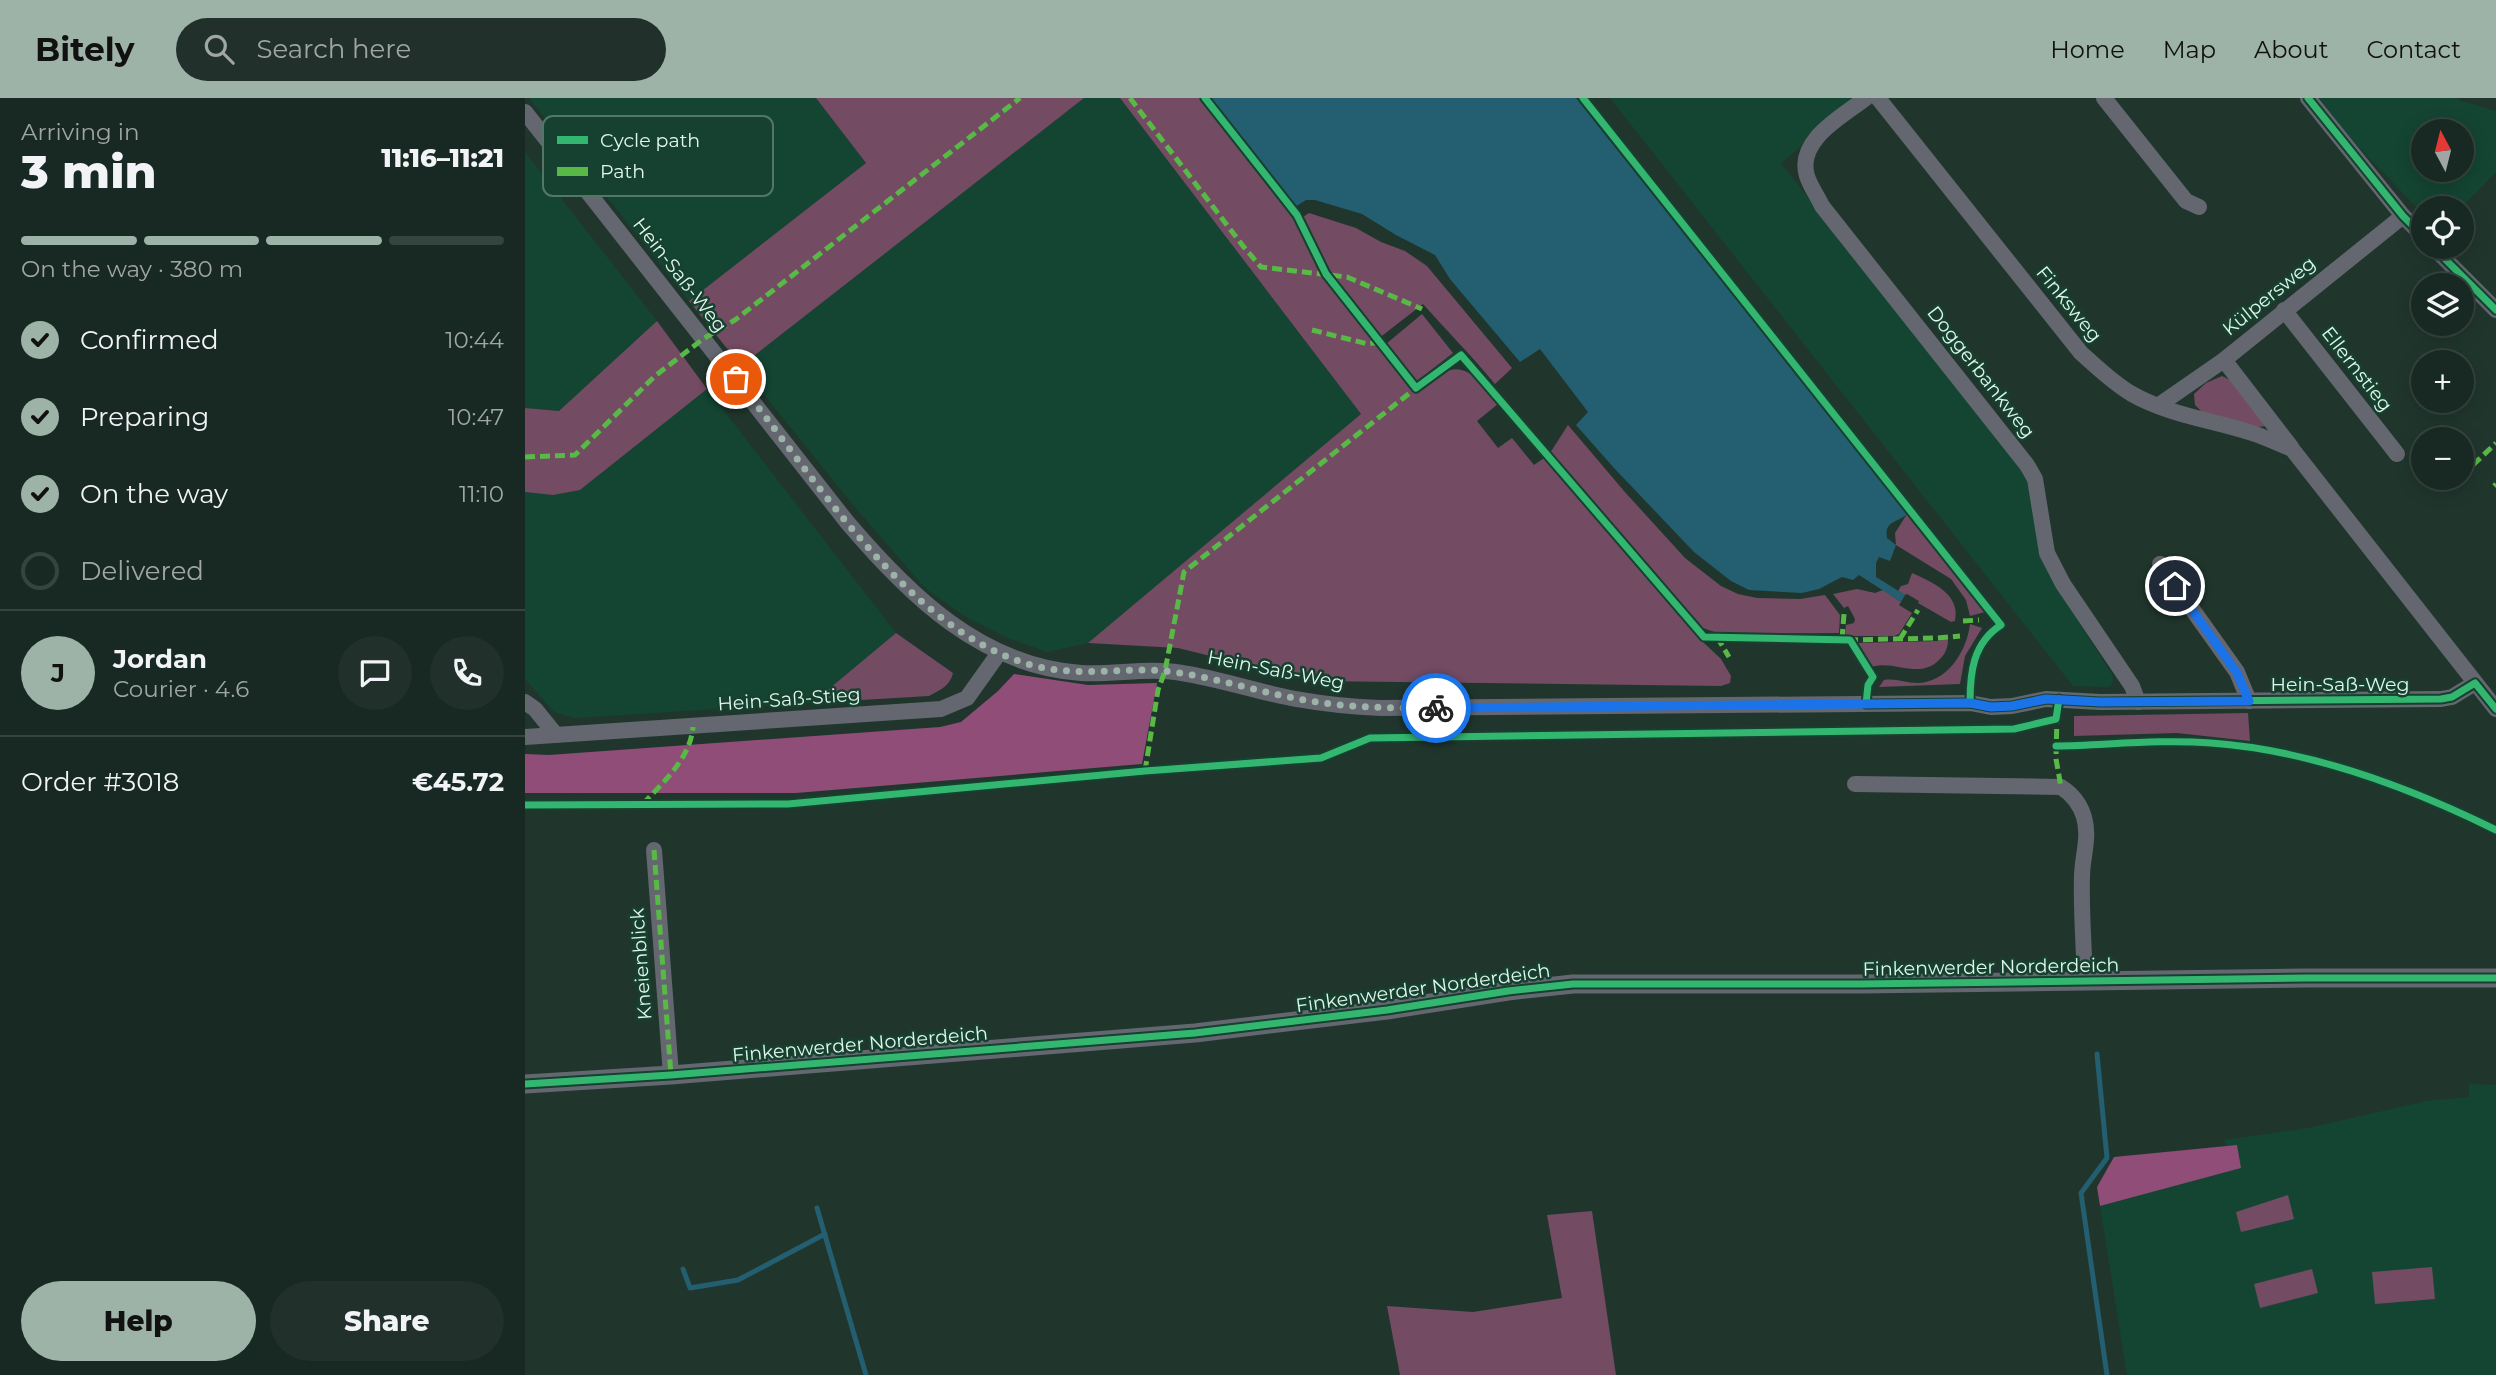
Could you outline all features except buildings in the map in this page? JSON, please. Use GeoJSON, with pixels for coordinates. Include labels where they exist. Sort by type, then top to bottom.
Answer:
{"type":"FeatureCollection","features":[{"type":"Feature","properties":{"kind":"street","name":"Doggerbankweg"},"geometry":{"type":"LineString","coordinates":[[1866,98],[1815,139],[1806,155],[1806,175],[1822,206],[2027,465],[2035,479],[2047,553],[2063,584],[2132,686],[2138,702]]}},
{"type":"Feature","properties":{"kind":"street","name":"Finksweg"},"geometry":{"type":"LineString","coordinates":[[1878,98],[2081,353],[2133,394],[2200,420],[2252,433],[2293,449]]}},
{"type":"Feature","properties":{"kind":"street"},"geometry":{"type":"LineString","coordinates":[[2105,98],[2186,201],[2199,207]]}},
{"type":"Feature","properties":{"kind":"street"},"geometry":{"type":"LineString","coordinates":[[2308,98],[2411,224]]}},
{"type":"Feature","properties":{"kind":"street","name":"Hein-Saß-Weg"},"geometry":{"type":"LineString","coordinates":[[525,112],[543,135]]}},
{"type":"Feature","properties":{"kind":"street","name":"Hein-Saß-Weg"},"geometry":{"type":"LineString","coordinates":[[591,196],[877,557],[940,615],[975,640],[1027,664],[1083,673],[1171,671],[1294,698],[1381,709],[1958,703],[1991,707],[2046,699],[2138,702],[2441,699],[2452,697],[2475,683]]}},
{"type":"Feature","properties":{"kind":"street","name":"Külpersweg"},"geometry":{"type":"LineString","coordinates":[[2159,405],[2224,360],[2403,216]]}},
{"type":"Feature","properties":{"kind":"street"},"geometry":{"type":"LineString","coordinates":[[2445,259],[2496,310]]}},
{"type":"Feature","properties":{"kind":"street","name":"Ellernstieg"},"geometry":{"type":"LineString","coordinates":[[2284,310],[2397,454]]}},
{"type":"Feature","properties":{"kind":"street"},"geometry":{"type":"LineString","coordinates":[[2224,360],[2496,709]]}},
{"type":"Feature","properties":{"kind":"street"},"geometry":{"type":"LineString","coordinates":[[2160,564],[2237,673],[2249,701]]}},
{"type":"Feature","properties":{"kind":"street","name":"Hein-Saß-Stieg"},"geometry":{"type":"LineString","coordinates":[[525,737],[941,709],[967,698],[999,653]]}},
{"type":"Feature","properties":{"kind":"street"},"geometry":{"type":"LineString","coordinates":[[525,702],[556,735]]}},
{"type":"Feature","properties":{"kind":"street","name":"Finkenwerder Norderdeich"},"geometry":{"type":"LineString","coordinates":[[1855,784],[2061,787],[2069,792],[2081,808],[2087,834],[2082,879],[2085,982]]}},
{"type":"Feature","properties":{"kind":"street","name":"Kneienblick"},"geometry":{"type":"LineString","coordinates":[[654,850],[671,1075]]}},
{"type":"Feature","properties":{"kind":"street","name":"Finkenwerder Norderdeich"},"geometry":{"type":"LineString","coordinates":[[525,1084],[671,1075],[1195,1033],[1573,984],[2496,978]]}},
{"type":"Feature","properties":{"kind":"shaded area"},"geometry":{"type":"Polygon","coordinates":[[[529,98],[816,98],[866,163],[689,301],[606,196],[773,196],[773,116],[543,116],[529,98]]]}},
{"type":"Feature","properties":{"kind":"shaded area"},"geometry":{"type":"Polygon","coordinates":[[[816,98],[1084,98],[741,366],[689,301],[866,163],[816,98]]]}},
{"type":"Feature","properties":{"kind":"shaded area"},"geometry":{"type":"Polygon","coordinates":[[[1084,98],[1120,98],[1361,414],[1088,643],[1047,652],[1008,638],[966,617],[926,589],[853,505],[741,366],[1084,98]]]}},
{"type":"Feature","properties":{"kind":"shaded area"},"geometry":{"type":"Polygon","coordinates":[[[1120,98],[1199,98],[1295,221],[1317,268],[1324,264],[1303,217],[1309,213],[1356,228],[1405,251],[1427,266],[1512,368],[1495,384],[1423,304],[1374,342],[1416,394],[1443,373],[1452,370],[1468,372],[1475,377],[1498,404],[1477,421],[1498,448],[1512,438],[1534,465],[1544,458],[1703,642],[1721,659],[1731,676],[1730,683],[1721,686],[1312,681],[1178,648],[1088,643],[1361,414],[1120,98]]]}},
{"type":"Feature","properties":{"kind":"shaded area"},"geometry":{"type":"Polygon","coordinates":[[[1610,98],[1859,98],[1781,163],[2022,469],[2032,500],[2039,553],[2057,588],[2113,676],[2109,687],[2073,686],[1610,98]]]}},
{"type":"Feature","properties":{"kind":"shaded area"},"geometry":{"type":"Polygon","coordinates":[[[2319,98],[2458,98],[2496,111],[2496,172],[2473,196],[2411,196],[2411,201],[2349,137],[2319,98]]]}},
{"type":"Feature","properties":{"kind":"shaded area"},"geometry":{"type":"Polygon","coordinates":[[[525,152],[543,175],[543,196],[559,196],[657,321],[559,411],[525,408],[525,152]]]}},
{"type":"Feature","properties":{"kind":"shaded area"},"geometry":{"type":"Polygon","coordinates":[[[1422,314],[1453,353],[1416,382],[1386,344],[1422,314]]]}},
{"type":"Feature","properties":{"kind":"shaded area"},"geometry":{"type":"Polygon","coordinates":[[[657,321],[707,389],[580,490],[553,495],[525,492],[525,408],[559,411],[657,321]]]}},
{"type":"Feature","properties":{"kind":"shaded area"},"geometry":{"type":"Polygon","coordinates":[[[2222,376],[2230,380],[2266,426],[2258,427],[2205,415],[2195,405],[2194,394],[2206,383],[2222,376]]]}},
{"type":"Feature","properties":{"kind":"shaded area"},"geometry":{"type":"Polygon","coordinates":[[[707,389],[896,633],[812,703],[575,718],[554,712],[525,679],[525,492],[553,495],[580,490],[707,389]]]}},
{"type":"Feature","properties":{"kind":"shaded area"},"geometry":{"type":"Polygon","coordinates":[[[1568,425],[1685,558],[1721,586],[1738,594],[1757,598],[1800,599],[1825,595],[1840,615],[1839,633],[1720,634],[1703,628],[1550,453],[1568,425]]]}},
{"type":"Feature","properties":{"kind":"shaded area"},"geometry":{"type":"Polygon","coordinates":[[[1907,514],[1985,612],[1970,616],[1966,600],[1951,579],[1896,545],[1895,533],[1907,514]]]}},
{"type":"Feature","properties":{"kind":"shaded area"},"geometry":{"type":"Polygon","coordinates":[[[1912,573],[1936,585],[1949,596],[1954,603],[1955,621],[1951,622],[1898,591],[1901,586],[1908,584],[1912,573]]]}},
{"type":"Feature","properties":{"kind":"shaded area"},"geometry":{"type":"Polygon","coordinates":[[[1857,589],[1875,593],[1883,590],[1912,613],[1899,634],[1845,636],[1846,625],[1854,623],[1855,619],[1848,606],[1844,608],[1833,594],[1857,589]]]}},
{"type":"Feature","properties":{"kind":"shaded area"},"geometry":{"type":"Polygon","coordinates":[[[1970,624],[1982,628],[1965,656],[1960,684],[1879,687],[1884,680],[1917,683],[1938,678],[1960,655],[1970,624]]]}},
{"type":"Feature","properties":{"kind":"shaded area"},"geometry":{"type":"Polygon","coordinates":[[[896,633],[953,673],[941,690],[929,696],[812,703],[896,633]]]}},
{"type":"Feature","properties":{"kind":"shaded area"},"geometry":{"type":"Polygon","coordinates":[[[1948,639],[1946,650],[1940,659],[1932,665],[1915,669],[1889,665],[1871,667],[1856,643],[1937,641],[1948,639]]]}},
{"type":"Feature","properties":{"kind":"shaded area"},"geometry":{"type":"Polygon","coordinates":[[[1014,674],[1088,685],[1157,683],[1142,764],[796,793],[525,793],[525,754],[549,755],[940,727],[961,722],[1014,674]]]}},
{"type":"Feature","properties":{"kind":"shaded area"},"geometry":{"type":"Polygon","coordinates":[[[2248,713],[2250,741],[2177,733],[2074,736],[2074,716],[2248,713]]]}},
{"type":"Feature","properties":{"kind":"shaded area"},"geometry":{"type":"Polygon","coordinates":[[[2469,1084],[2496,1085],[2496,1375],[2127,1375],[2100,1206],[2201,1178],[2230,1156],[2224,1140],[2308,1128],[2427,1101],[2469,1097],[2469,1084]]]}},
{"type":"Feature","properties":{"kind":"shaded area"},"geometry":{"type":"Polygon","coordinates":[[[2237,1145],[2241,1168],[2100,1206],[2097,1187],[2114,1157],[2237,1145]]]}},
{"type":"Feature","properties":{"kind":"shaded area"},"geometry":{"type":"Polygon","coordinates":[[[2288,1195],[2294,1219],[2241,1232],[2236,1212],[2288,1195]]]}},
{"type":"Feature","properties":{"kind":"shaded area"},"geometry":{"type":"Polygon","coordinates":[[[1592,1211],[1616,1375],[1400,1375],[1387,1306],[1473,1312],[1562,1298],[1547,1215],[1592,1211]]]}},
{"type":"Feature","properties":{"kind":"shaded area"},"geometry":{"type":"Polygon","coordinates":[[[2432,1267],[2435,1299],[2375,1304],[2372,1272],[2432,1267]]]}},
{"type":"Feature","properties":{"kind":"shaded area"},"geometry":{"type":"Polygon","coordinates":[[[2312,1269],[2318,1293],[2260,1308],[2254,1284],[2312,1269]]]}},
{"type":"Feature","properties":{"kind":"water"},"geometry":{"type":"Polygon","coordinates":[[[1209,98],[1576,98],[1907,514],[1887,528],[1887,538],[1896,545],[1890,561],[1879,557],[1876,563],[1876,577],[1905,595],[1901,602],[1859,575],[1853,580],[1842,577],[1819,589],[1802,593],[1749,590],[1731,581],[1694,552],[1576,425],[1588,412],[1540,349],[1520,362],[1450,279],[1435,255],[1362,214],[1315,200],[1306,200],[1295,207],[1209,98]]]}},
{"type":"Feature","properties":{"kind":"waterway"},"geometry":{"type":"LineString","coordinates":[[2097,1054],[2107,1158],[2081,1193],[2107,1375]]}},
{"type":"Feature","properties":{"kind":"waterway"},"geometry":{"type":"LineString","coordinates":[[817,1208],[866,1375]]}},
{"type":"Feature","properties":{"kind":"waterway"},"geometry":{"type":"LineString","coordinates":[[683,1269],[690,1288],[738,1280],[825,1234]]}},
{"type":"Feature","properties":{"kind":"marked path"},"geometry":{"type":"LineString","coordinates":[[525,457],[575,455],[655,376],[703,339],[735,320],[1020,98]]}},
{"type":"Feature","properties":{"kind":"marked path"},"geometry":{"type":"LineString","coordinates":[[1130,98],[1261,267],[1347,277],[1422,309]]}},
{"type":"Feature","properties":{"kind":"marked path"},"geometry":{"type":"LineString","coordinates":[[1312,330],[1368,344],[1380,342]]}},
{"type":"Feature","properties":{"kind":"marked path"},"geometry":{"type":"LineString","coordinates":[[1145,771],[1158,690],[1165,671],[1184,572],[1416,388]]}},
{"type":"Feature","properties":{"kind":"marked path"},"geometry":{"type":"LineString","coordinates":[[2474,464],[2496,443]]}},
{"type":"Feature","properties":{"kind":"marked path"},"geometry":{"type":"LineString","coordinates":[[1900,639],[1918,610]]}},
{"type":"Feature","properties":{"kind":"marked path"},"geometry":{"type":"LineString","coordinates":[[1842,639],[1844,614]]}},
{"type":"Feature","properties":{"kind":"marked path"},"geometry":{"type":"LineString","coordinates":[[1963,621],[1979,620]]}},
{"type":"Feature","properties":{"kind":"marked path"},"geometry":{"type":"LineString","coordinates":[[1848,640],[1960,636]]}},
{"type":"Feature","properties":{"kind":"marked path"},"geometry":{"type":"LineString","coordinates":[[1717,637],[1729,657]]}},
{"type":"Feature","properties":{"kind":"marked path"},"geometry":{"type":"LineString","coordinates":[[2057,714],[2056,759],[2061,787]]}},
{"type":"Feature","properties":{"kind":"marked path"},"geometry":{"type":"LineString","coordinates":[[643,804],[681,759],[691,739],[693,727]]}},
{"type":"Feature","properties":{"kind":"marked path"},"geometry":{"type":"LineString","coordinates":[[654,850],[671,1075]]}},
{"type":"Feature","properties":{"kind":"cycle path"},"geometry":{"type":"LineString","coordinates":[[1205,98],[1297,215],[1326,274],[1416,388],[1461,355],[1704,637],[1850,640],[1873,677],[1868,685],[1866,704],[1970,703],[1991,707],[2046,699],[2100,702],[2441,699],[2452,697],[2475,683],[2496,709]]}},
{"type":"Feature","properties":{"kind":"cycle path"},"geometry":{"type":"LineString","coordinates":[[1583,98],[2001,625],[1984,640],[1975,659],[1970,703]]}},
{"type":"Feature","properties":{"kind":"cycle path"},"geometry":{"type":"LineString","coordinates":[[2308,98],[2411,224]]}},
{"type":"Feature","properties":{"kind":"cycle path"},"geometry":{"type":"LineString","coordinates":[[2445,259],[2496,310]]}},
{"type":"Feature","properties":{"kind":"cycle path"},"geometry":{"type":"LineString","coordinates":[[525,805],[788,804],[1145,771],[1321,758],[1370,738],[2014,729],[2056,719],[2059,699]]}},
{"type":"Feature","properties":{"kind":"cycle path"},"geometry":{"type":"LineString","coordinates":[[2056,746],[2192,742],[2285,753],[2393,785],[2496,830]]}},
{"type":"Feature","properties":{"kind":"cycle path"},"geometry":{"type":"LineString","coordinates":[[525,1084],[671,1075],[1195,1033],[1573,984],[2496,978]]}},
{"type":"Feature","properties":{"kind":"way so far"},"geometry":{"type":"LineString","coordinates":[[736,379],[847,522],[900,581],[940,615],[999,653],[1027,664],[1083,673],[1171,671],[1324,704],[1381,709],[1436,708]]}},
{"type":"Feature","properties":{"kind":"route"},"geometry":{"type":"LineString","coordinates":[[1436,708],[1970,703],[1991,707],[2012,706],[2043,699],[2100,702],[2249,701],[2237,673],[2175,586]]}}]}
